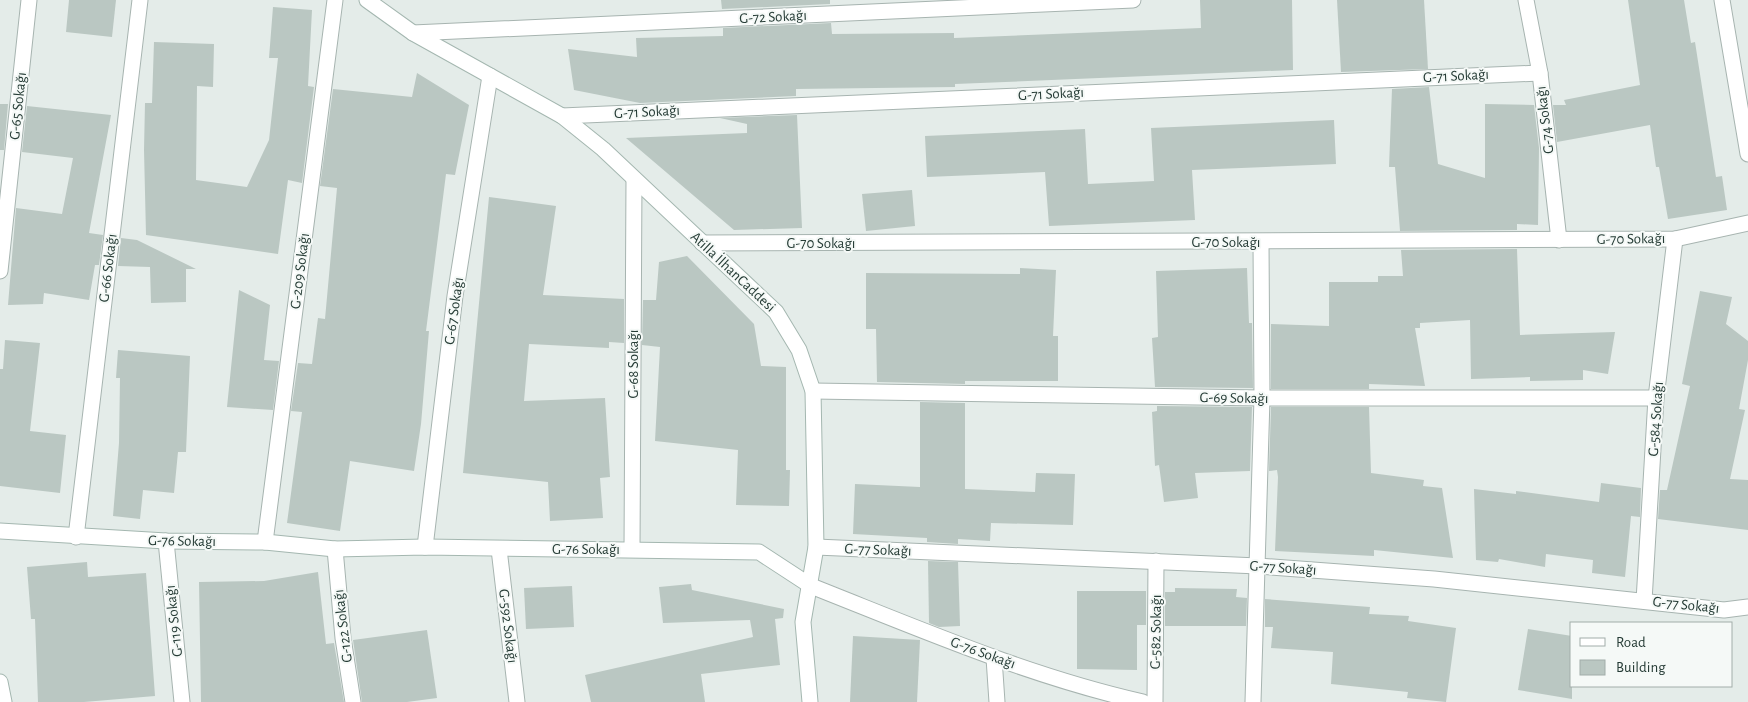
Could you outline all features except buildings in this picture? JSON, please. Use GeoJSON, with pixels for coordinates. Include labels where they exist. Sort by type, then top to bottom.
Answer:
{"type":"FeatureCollection","features":[{"type":"Feature","properties":{"kind":"street","name":"G-65 Sokağı"},"geometry":{"type":"LineString","coordinates":[[0,271],[30,0]]}},
{"type":"Feature","properties":{"kind":"street","name":"G-66 Sokağı"},"geometry":{"type":"LineString","coordinates":[[76,536],[140,0]]}},
{"type":"Feature","properties":{"kind":"street","name":"G-209 Sokağı"},"geometry":{"type":"LineString","coordinates":[[265,542],[335,0]]}},
{"type":"Feature","properties":{"kind":"street","name":"Atilla İlhanCaddesi"},"geometry":{"type":"LineString","coordinates":[[367,0],[413,33],[562,116],[634,179],[776,312],[799,350],[813,391],[816,547],[811,586],[803,622],[810,702]]}},
{"type":"Feature","properties":{"kind":"street","name":"G-72 Sokağı"},"geometry":{"type":"LineString","coordinates":[[413,33],[1133,0]]}},
{"type":"Feature","properties":{"kind":"street","name":"G-74 Sokağı"},"geometry":{"type":"LineString","coordinates":[[1526,0],[1540,73],[1559,240]]}},
{"type":"Feature","properties":{"kind":"street"},"geometry":{"type":"LineString","coordinates":[[1722,0],[1748,154]]}},
{"type":"Feature","properties":{"kind":"street","name":"G-71 Sokağı"},"geometry":{"type":"LineString","coordinates":[[562,116],[1540,73]]}},
{"type":"Feature","properties":{"kind":"street","name":"G-67 Sokağı"},"geometry":{"type":"LineString","coordinates":[[425,547],[455,296],[490,76]]}},
{"type":"Feature","properties":{"kind":"street","name":"G-68 Sokağı"},"geometry":{"type":"LineString","coordinates":[[632,549],[634,179]]}},
{"type":"Feature","properties":{"kind":"street","name":"G-70 Sokağı"},"geometry":{"type":"LineString","coordinates":[[702,243],[1675,239],[1748,223]]}},
{"type":"Feature","properties":{"kind":"street","name":"G-584 Sokağı"},"geometry":{"type":"LineString","coordinates":[[1644,601],[1656,398],[1675,239]]}},
{"type":"Feature","properties":{"kind":"street"},"geometry":{"type":"LineString","coordinates":[[1253,702],[1262,398],[1261,242]]}},
{"type":"Feature","properties":{"kind":"street","name":"G-69 Sokağı"},"geometry":{"type":"LineString","coordinates":[[813,391],[1262,398],[1656,398]]}},
{"type":"Feature","properties":{"kind":"street","name":"G-76 Sokağı"},"geometry":{"type":"LineString","coordinates":[[0,531],[166,541],[265,542],[335,549],[425,547],[759,552],[811,586],[994,658],[1093,691],[1142,702]]}},
{"type":"Feature","properties":{"kind":"street","name":"G-119 Sokağı"},"geometry":{"type":"LineString","coordinates":[[166,541],[182,702]]}},
{"type":"Feature","properties":{"kind":"street","name":"G-77 Sokağı"},"geometry":{"type":"LineString","coordinates":[[816,547],[1258,566],[1434,579],[1724,610],[1748,607]]}},
{"type":"Feature","properties":{"kind":"street","name":"G-122 Sokağı"},"geometry":{"type":"LineString","coordinates":[[335,549],[343,638],[353,702]]}},
{"type":"Feature","properties":{"kind":"street","name":"G-592 Sokağı"},"geometry":{"type":"LineString","coordinates":[[498,549],[517,702]]}},
{"type":"Feature","properties":{"kind":"street","name":"G-582 Sokağı"},"geometry":{"type":"LineString","coordinates":[[1155,702],[1156,561]]}},
{"type":"Feature","properties":{"kind":"street"},"geometry":{"type":"LineString","coordinates":[[994,658],[997,702]]}},
{"type":"Feature","properties":{"kind":"street"},"geometry":{"type":"LineString","coordinates":[[0,682],[4,702]]}}]}
